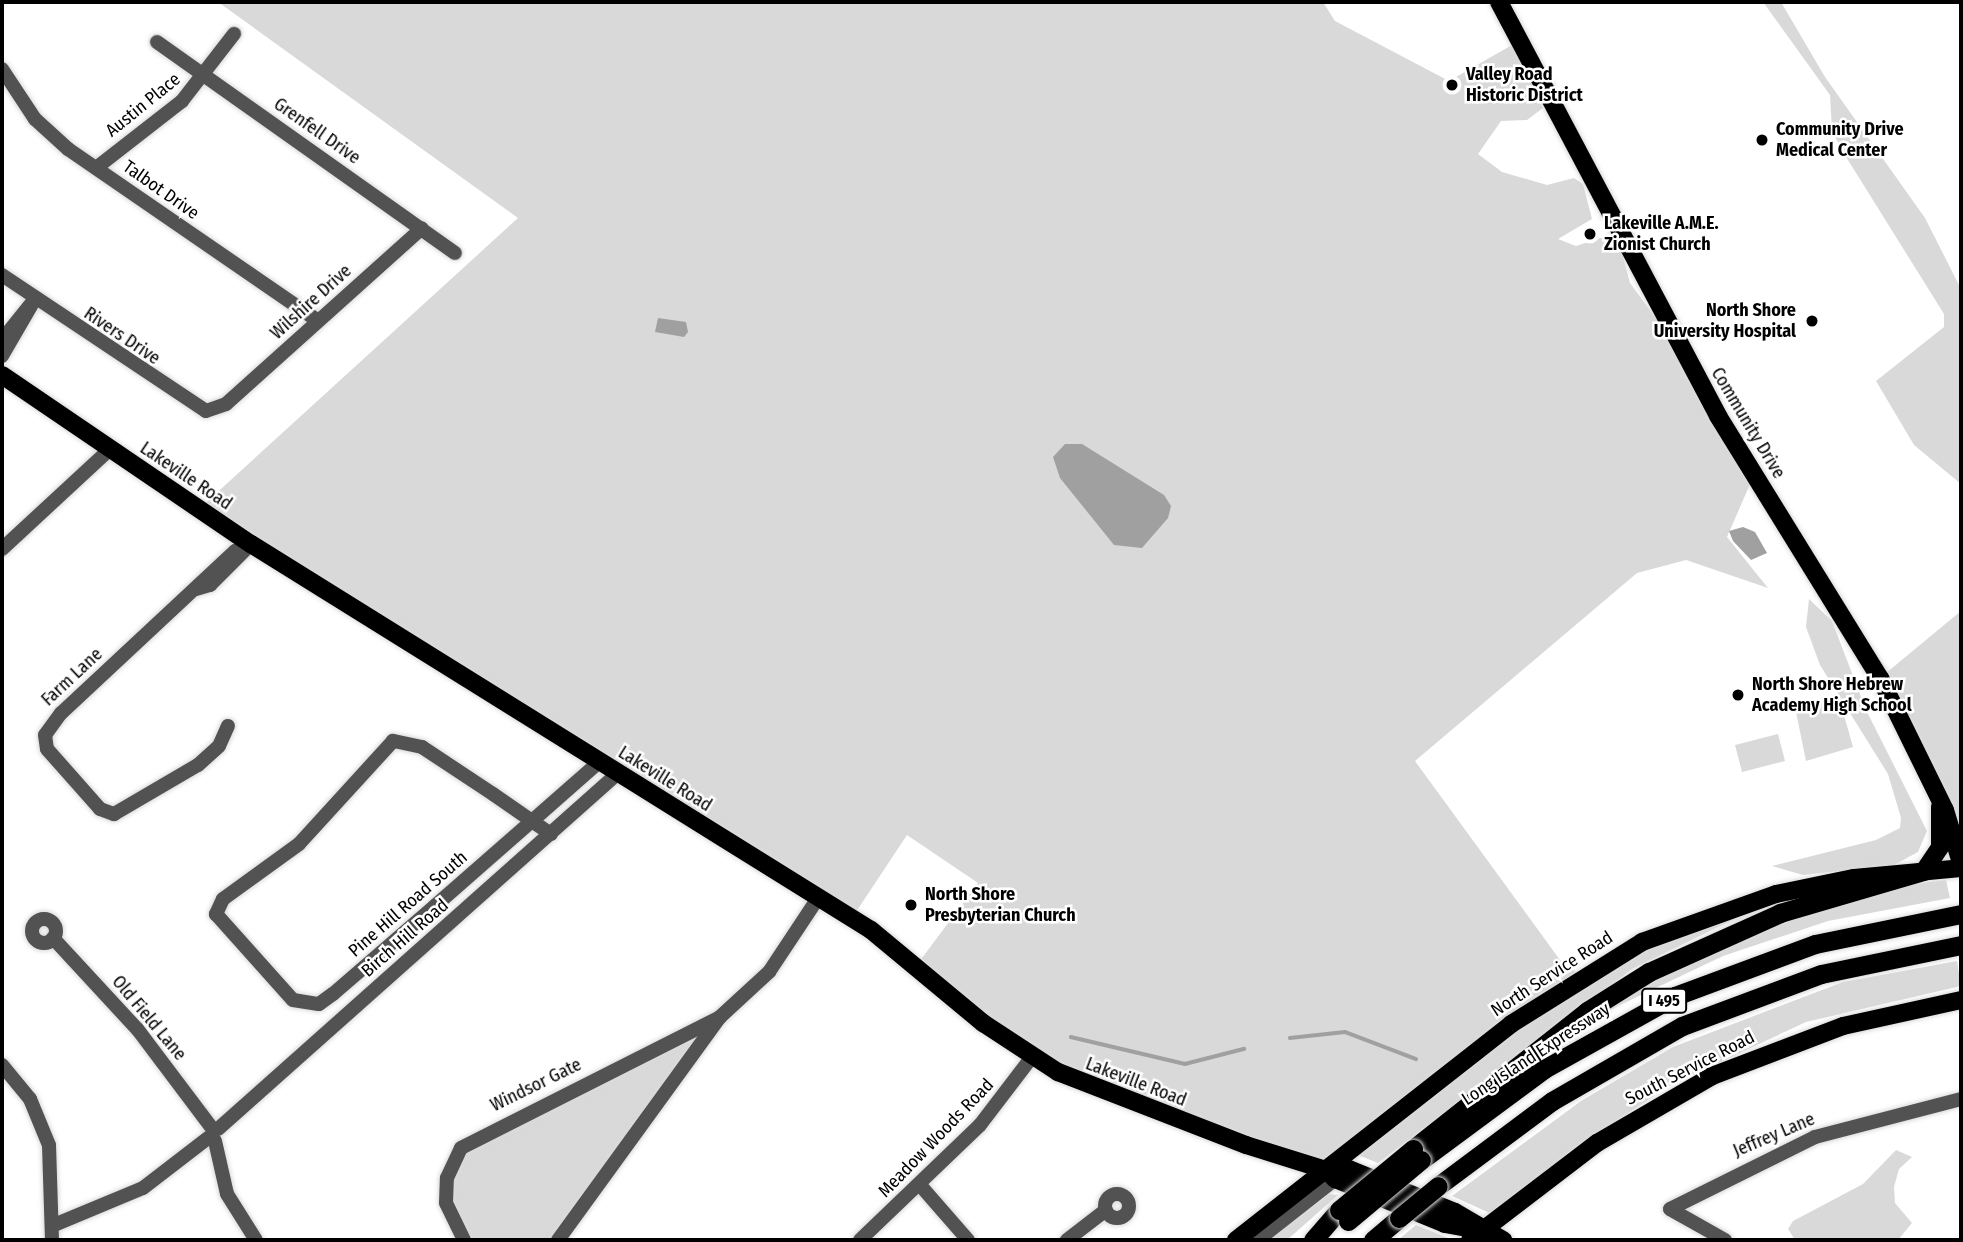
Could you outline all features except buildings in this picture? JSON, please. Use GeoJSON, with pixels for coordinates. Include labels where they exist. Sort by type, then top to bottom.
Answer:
{"type":"FeatureCollection","features":[{"type":"Feature","properties":{"kind":"highway"},"geometry":{"type":"LineString","coordinates":[[1313,1240],[1587,1011],[1649,971],[1765,918],[1924,870]]}},
{"type":"Feature","properties":{"kind":"highway","name":"Long Island Expressway"},"geometry":{"type":"LineString","coordinates":[[1417,1154],[1544,1069],[1675,996],[1815,944],[1961,914]]}},
{"type":"Feature","properties":{"kind":"highway","name":"I 495"},"geometry":{"type":"LineString","coordinates":[[1373,1240],[1438,1186],[1552,1101],[1682,1026],[1786,984],[1953,946]]}},
{"type":"Feature","properties":{"kind":"highway"},"geometry":{"type":"LineString","coordinates":[[1326,1240],[1343,1216]]}},
{"type":"Feature","properties":{"kind":"main road","name":"Community Drive"},"geometry":{"type":"LineString","coordinates":[[1499,2],[1699,383],[1867,654],[1940,800],[1961,866]]}},
{"type":"Feature","properties":{"kind":"main road","name":"Lakeville Road"},"geometry":{"type":"LineString","coordinates":[[2,376],[251,544],[598,763],[871,930],[1032,1057],[1118,1100],[1455,1212],[1476,1235],[1503,1240]]}},
{"type":"Feature","properties":{"kind":"main road"},"geometry":{"type":"LineString","coordinates":[[1940,800],[1961,830]]}},
{"type":"Feature","properties":{"kind":"main road"},"geometry":{"type":"LineString","coordinates":[[1924,870],[1940,847],[1940,800]]}},
{"type":"Feature","properties":{"kind":"main road","name":"North Service Road"},"geometry":{"type":"LineString","coordinates":[[1236,1240],[1337,1173],[1526,1013],[1642,943],[1761,897],[1961,866]]}},
{"type":"Feature","properties":{"kind":"main road","name":"South Service Road"},"geometry":{"type":"LineString","coordinates":[[1476,1235],[1597,1143],[1712,1076],[1843,1026],[1961,1000]]}},
{"type":"Feature","properties":{"kind":"street","name":"Austin Place"},"geometry":{"type":"LineString","coordinates":[[96,167],[204,77],[234,34]]}},
{"type":"Feature","properties":{"kind":"street","name":"Grenfell Drive"},"geometry":{"type":"LineString","coordinates":[[157,42],[455,253]]}},
{"type":"Feature","properties":{"kind":"street","name":"Talbot Drive"},"geometry":{"type":"LineString","coordinates":[[2,69],[35,119],[96,167],[318,321]]}},
{"type":"Feature","properties":{"kind":"street","name":"Wilshire Drive"},"geometry":{"type":"LineString","coordinates":[[226,404],[422,229]]}},
{"type":"Feature","properties":{"kind":"street","name":"Rivers Drive"},"geometry":{"type":"LineString","coordinates":[[2,275],[195,408],[206,411],[226,404]]}},
{"type":"Feature","properties":{"kind":"street"},"geometry":{"type":"LineString","coordinates":[[2,340],[35,299]]}},
{"type":"Feature","properties":{"kind":"street"},"geometry":{"type":"LineString","coordinates":[[2,356],[35,299]]}},
{"type":"Feature","properties":{"kind":"street"},"geometry":{"type":"LineString","coordinates":[[2,549],[109,450]]}},
{"type":"Feature","properties":{"kind":"street","name":"Farm Lane"},"geometry":{"type":"LineString","coordinates":[[228,726],[219,746],[198,765],[114,814],[100,809],[47,749],[49,726],[196,589],[210,585],[251,544]]}},
{"type":"Feature","properties":{"kind":"street","name":"Pine Hill Road South"},"geometry":{"type":"LineString","coordinates":[[532,821],[422,747],[393,741],[299,844],[216,910],[303,1005],[333,994],[532,821],[598,763]]}},
{"type":"Feature","properties":{"kind":"street","name":"Birch Hill Road"},"geometry":{"type":"LineString","coordinates":[[54,1225],[143,1188],[213,1134],[617,774]]}},
{"type":"Feature","properties":{"kind":"street"},"geometry":{"type":"LineString","coordinates":[[532,821],[551,834]]}},
{"type":"Feature","properties":{"kind":"street","name":"Windsor Gate"},"geometry":{"type":"LineString","coordinates":[[558,1240],[720,1017],[774,966],[818,898]]}},
{"type":"Feature","properties":{"kind":"street","name":"Old Field Lane"},"geometry":{"type":"LineString","coordinates":[[53,938],[138,1030],[213,1134],[227,1194],[256,1240]]}},
{"type":"Feature","properties":{"kind":"street","name":"Windsor Gate"},"geometry":{"type":"LineString","coordinates":[[464,1240],[452,1222],[446,1188],[461,1148],[720,1017]]}},
{"type":"Feature","properties":{"kind":"street","name":"Meadow Woods Road"},"geometry":{"type":"LineString","coordinates":[[860,1240],[987,1118],[1032,1057]]}},
{"type":"Feature","properties":{"kind":"street"},"geometry":{"type":"LineString","coordinates":[[2,1065],[44,1128],[54,1171],[52,1240]]}},
{"type":"Feature","properties":{"kind":"street","name":"Jeffrey Lane"},"geometry":{"type":"LineString","coordinates":[[1725,1240],[1671,1209],[1815,1137],[1961,1099]]}},
{"type":"Feature","properties":{"kind":"street"},"geometry":{"type":"LineString","coordinates":[[1258,1240],[1337,1173]]}},
{"type":"Feature","properties":{"kind":"street"},"geometry":{"type":"LineString","coordinates":[[920,1185],[968,1240]]}},
{"type":"Feature","properties":{"kind":"street"},"geometry":{"type":"LineString","coordinates":[[1067,1240],[1106,1210]]}},
{"type":"Feature","properties":{"kind":"shaded area"},"geometry":{"type":"Polygon","coordinates":[[[218,2],[1323,2],[1335,21],[1449,81],[1512,45],[1543,108],[1527,120],[1501,121],[1478,154],[1502,172],[1547,185],[1574,178],[1583,184],[1592,219],[1558,239],[1576,246],[1600,238],[1619,242],[1630,283],[1688,362],[1754,475],[1727,537],[1768,588],[1686,560],[1637,573],[1415,761],[1560,960],[1581,976],[1326,1170],[1074,1082],[916,966],[978,883],[907,835],[852,918],[199,509],[518,218],[218,2]]]}},
{"type":"Feature","properties":{"kind":"shaded area"},"geometry":{"type":"Polygon","coordinates":[[[1763,2],[1781,2],[1825,77],[1925,218],[1961,289],[1961,484],[1914,445],[1876,381],[1944,327],[1944,314],[1832,131],[1830,95],[1763,2]]]}},
{"type":"Feature","properties":{"kind":"shaded area"},"geometry":{"type":"Polygon","coordinates":[[[658,318],[686,322],[688,332],[684,337],[655,332],[658,318]]]}},
{"type":"Feature","properties":{"kind":"shaded area"},"geometry":{"type":"Polygon","coordinates":[[[1065,444],[1082,444],[1164,495],[1171,506],[1168,518],[1142,548],[1114,545],[1060,478],[1053,457],[1065,444]]]}},
{"type":"Feature","properties":{"kind":"shaded area"},"geometry":{"type":"Polygon","coordinates":[[[1743,527],[1755,532],[1767,553],[1751,560],[1733,541],[1729,531],[1743,527]]]}},
{"type":"Feature","properties":{"kind":"shaded area"},"geometry":{"type":"Polygon","coordinates":[[[1809,599],[1832,621],[1866,710],[1927,831],[1918,852],[1894,865],[1803,875],[1772,866],[1876,840],[1900,828],[1901,818],[1888,774],[1820,665],[1806,627],[1809,599]]]}},
{"type":"Feature","properties":{"kind":"shaded area"},"geometry":{"type":"Polygon","coordinates":[[[1961,611],[1961,863],[1880,678],[1961,611]]]}},
{"type":"Feature","properties":{"kind":"shaded area"},"geometry":{"type":"Polygon","coordinates":[[[1838,694],[1853,747],[1806,761],[1795,707],[1838,694]]]}},
{"type":"Feature","properties":{"kind":"shaded area"},"geometry":{"type":"Polygon","coordinates":[[[1778,734],[1785,761],[1742,772],[1735,745],[1778,734]]]}},
{"type":"Feature","properties":{"kind":"shaded area"},"geometry":{"type":"Polygon","coordinates":[[[1946,880],[1950,898],[1828,921],[1723,956],[1580,1024],[1707,946],[1880,888],[1946,880]]]}},
{"type":"Feature","properties":{"kind":"shaded area"},"geometry":{"type":"Polygon","coordinates":[[[1755,909],[1632,969],[1378,1163],[1358,1155],[1515,1030],[1648,947],[1755,909]]]}},
{"type":"Feature","properties":{"kind":"shaded area"},"geometry":{"type":"Polygon","coordinates":[[[1957,961],[1961,986],[1806,1022],[1671,1085],[1573,1149],[1492,1214],[1452,1196],[1581,1101],[1673,1047],[1843,982],[1957,961]]]}},
{"type":"Feature","properties":{"kind":"shaded area"},"geometry":{"type":"Polygon","coordinates":[[[720,1017],[558,1240],[464,1240],[446,1203],[454,1158],[720,1017]]]}},
{"type":"Feature","properties":{"kind":"shaded area"},"geometry":{"type":"Polygon","coordinates":[[[1896,1150],[1912,1157],[1899,1169],[1894,1187],[1895,1203],[1912,1223],[1898,1240],[1795,1240],[1788,1229],[1793,1221],[1863,1184],[1896,1150]]]}},
{"type":"Feature","properties":{"kind":"shaded area"},"geometry":{"type":"Polygon","coordinates":[[[1329,1194],[1338,1195],[1287,1240],[1268,1240],[1329,1194]]]}},
{"type":"Feature","properties":{"kind":"shaded area"},"geometry":{"type":"Polygon","coordinates":[[[1416,1225],[1448,1238],[1398,1240],[1416,1225]]]}},
{"type":"Feature","properties":{"kind":"waterway"},"geometry":{"type":"LineString","coordinates":[[1290,1038],[1345,1032],[1416,1059]]}},
{"type":"Feature","properties":{"kind":"waterway"},"geometry":{"type":"LineString","coordinates":[[1071,1037],[1185,1064],[1244,1049]]}},
{"type":"Feature","properties":{"kind":"place","name":"Valley Road Historic District"},"geometry":{"type":"Point","coordinates":[1452,85]}},
{"type":"Feature","properties":{"kind":"place","name":"Community Drive Medical Center"},"geometry":{"type":"Point","coordinates":[1762,140]}},
{"type":"Feature","properties":{"kind":"place","name":"Lakeville A.M.E. Zionist Church"},"geometry":{"type":"Point","coordinates":[1590,234]}},
{"type":"Feature","properties":{"kind":"place","name":"North Shore University Hospital"},"geometry":{"type":"Point","coordinates":[1812,321]}},
{"type":"Feature","properties":{"kind":"place","name":"North Shore Hebrew Academy High School"},"geometry":{"type":"Point","coordinates":[1738,695]}},
{"type":"Feature","properties":{"kind":"place","name":"North Shore Presbyterian Church"},"geometry":{"type":"Point","coordinates":[911,905]}}]}
